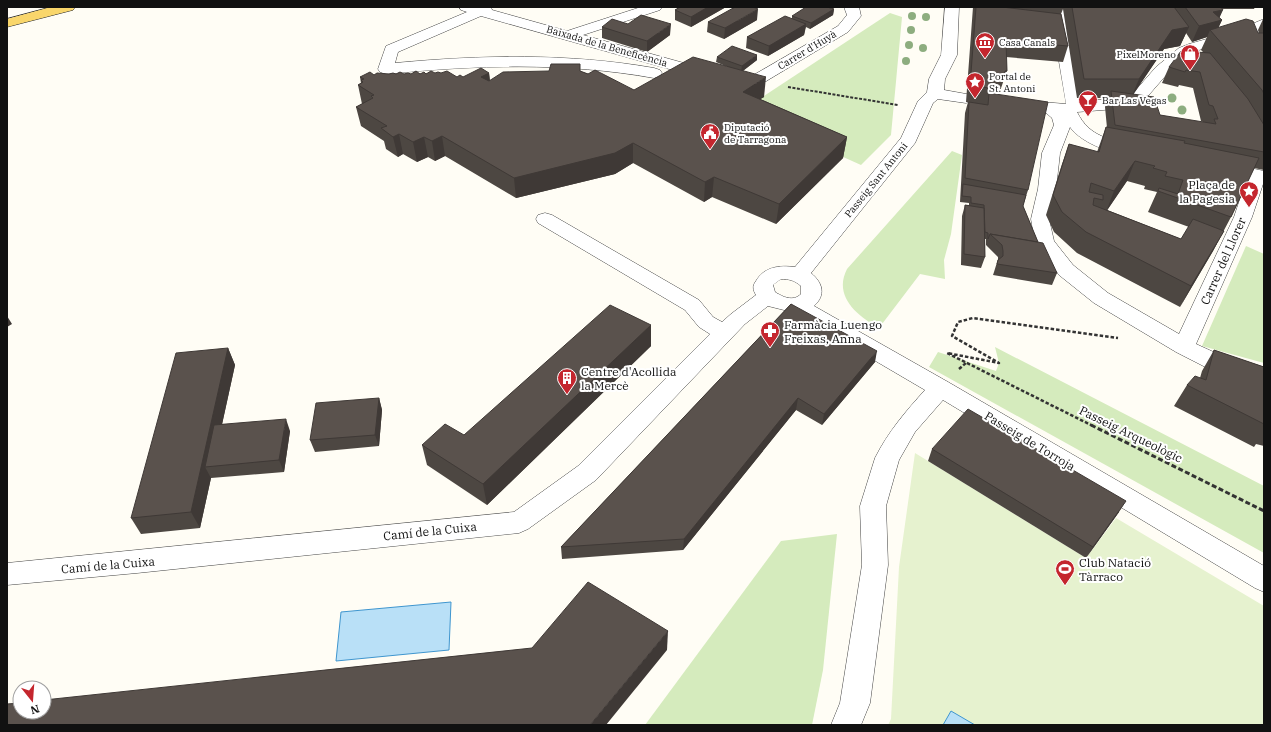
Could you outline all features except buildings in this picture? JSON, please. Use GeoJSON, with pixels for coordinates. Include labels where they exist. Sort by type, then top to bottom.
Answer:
{"type":"FeatureCollection","features":[{"type":"Feature","properties":{"kind":"main road"},"geometry":{"type":"LineString","coordinates":[[7,23],[68,7]]}},
{"type":"Feature","properties":{"kind":"street"},"geometry":{"type":"LineString","coordinates":[[568,35],[654,7]]}},
{"type":"Feature","properties":{"kind":"street","name":"Carrer d'Huyà"},"geometry":{"type":"LineString","coordinates":[[747,86],[843,29],[854,16],[851,7]]}},
{"type":"Feature","properties":{"kind":"street","name":"Passeig Sant Antoni"},"geometry":{"type":"LineString","coordinates":[[799,275],[909,139],[926,101],[935,94],[937,79],[949,55],[952,7]]}},
{"type":"Feature","properties":{"kind":"street"},"geometry":{"type":"LineString","coordinates":[[1057,7],[1064,108],[1060,116],[1062,125],[1051,153],[1040,219],[1045,242],[1066,270],[1101,298],[1184,347],[1223,366],[1264,380]]}},
{"type":"Feature","properties":{"kind":"street"},"geometry":{"type":"LineString","coordinates":[[478,8],[391,49],[386,69],[447,63],[520,61],[614,66],[653,72],[667,84]]}},
{"type":"Feature","properties":{"kind":"street","name":"Baixada de la Beneficència"},"geometry":{"type":"LineString","coordinates":[[478,8],[747,86]]}},
{"type":"Feature","properties":{"kind":"street"},"geometry":{"type":"LineString","coordinates":[[1029,105],[1064,108],[1129,103],[1134,101],[1172,58],[1192,47],[1238,34],[1264,23]]}},
{"type":"Feature","properties":{"kind":"street"},"geometry":{"type":"LineString","coordinates":[[935,94],[966,98]]}},
{"type":"Feature","properties":{"kind":"street"},"geometry":{"type":"LineString","coordinates":[[1064,108],[1078,128],[1092,140],[1148,153]]}},
{"type":"Feature","properties":{"kind":"street"},"geometry":{"type":"LineString","coordinates":[[1202,163],[1260,175]]}},
{"type":"Feature","properties":{"kind":"street","name":"Carrer del Llorer"},"geometry":{"type":"LineString","coordinates":[[1184,347],[1243,218],[1260,175]]}},
{"type":"Feature","properties":{"kind":"street"},"geometry":{"type":"LineString","coordinates":[[545,219],[692,306],[706,322],[724,333]]}},
{"type":"Feature","properties":{"kind":"street"},"geometry":{"type":"LineString","coordinates":[[778,273],[791,273],[799,275],[809,282],[812,288],[813,293],[809,300],[795,305],[779,304],[767,297],[763,290],[763,284],[766,279],[778,273]]}},
{"type":"Feature","properties":{"kind":"street","name":"Camí de la Cuixa"},"geometry":{"type":"LineString","coordinates":[[7,574],[519,522],[587,473],[738,319],[767,297]]}},
{"type":"Feature","properties":{"kind":"street","name":"Passeig de Torroja"},"geometry":{"type":"LineString","coordinates":[[795,305],[940,388],[1264,580]]}},
{"type":"Feature","properties":{"kind":"street"},"geometry":{"type":"LineString","coordinates":[[846,725],[855,703],[875,565],[872,506],[886,458],[908,426],[940,388]]}},
{"type":"Feature","properties":{"kind":"path"},"geometry":{"type":"LineString","coordinates":[[787,87],[923,109]]}},
{"type":"Feature","properties":{"kind":"path","name":"Passeig Arqueològic"},"geometry":{"type":"LineString","coordinates":[[1122,338],[973,318],[958,322],[952,336],[999,363],[947,353],[1264,511]]}},
{"type":"Feature","properties":{"kind":"green space"},"geometry":{"type":"Polygon","coordinates":[[[890,13],[902,17],[891,135],[861,165],[741,111],[890,13]]]}},
{"type":"Feature","properties":{"kind":"green space"},"geometry":{"type":"Polygon","coordinates":[[[952,151],[962,155],[951,234],[944,260],[945,279],[920,274],[879,328],[863,318],[845,296],[843,279],[847,269],[952,151]]]}},
{"type":"Feature","properties":{"kind":"green space"},"geometry":{"type":"Polygon","coordinates":[[[1246,246],[1264,254],[1264,363],[1202,346],[1246,246]]]}},
{"type":"Feature","properties":{"kind":"green space"},"geometry":{"type":"Polygon","coordinates":[[[995,347],[1264,486],[1264,553],[929,367],[938,352],[996,371],[999,363],[995,347]]]}},
{"type":"Feature","properties":{"kind":"green space","name":"Club Natació Tàrraco"},"geometry":{"type":"Polygon","coordinates":[[[915,453],[1086,558],[1116,518],[1264,606],[1264,725],[888,725],[891,719],[899,567],[915,453]]]}},
{"type":"Feature","properties":{"kind":"green space"},"geometry":{"type":"Polygon","coordinates":[[[837,534],[823,670],[812,725],[645,725],[781,541],[837,534]]]}},
{"type":"Feature","properties":{"kind":"water"},"geometry":{"type":"Polygon","coordinates":[[[451,602],[449,650],[336,661],[341,612],[451,602]]]}},
{"type":"Feature","properties":{"kind":"water"},"geometry":{"type":"Polygon","coordinates":[[[951,711],[975,725],[943,725],[951,711]]]}},
{"type":"Feature","properties":{"kind":"place","name":"Casa Canals"},"geometry":{"type":"Point","coordinates":[985,59]}},
{"type":"Feature","properties":{"kind":"place","name":"PixelMoreno"},"geometry":{"type":"Point","coordinates":[1190,71]}},
{"type":"Feature","properties":{"kind":"place","name":"Portal de St. Antoni"},"geometry":{"type":"Point","coordinates":[975,99]}},
{"type":"Feature","properties":{"kind":"place","name":"Bar Las Vegas"},"geometry":{"type":"Point","coordinates":[1088,117]}},
{"type":"Feature","properties":{"kind":"place","name":"Diputació de Tarragona"},"geometry":{"type":"Point","coordinates":[710,150]}},
{"type":"Feature","properties":{"kind":"place","name":"Plaça de la Pagesia"},"geometry":{"type":"Point","coordinates":[1249,208]}},
{"type":"Feature","properties":{"kind":"place","name":"Farmàcia Luengo Freixas, Anna"},"geometry":{"type":"Point","coordinates":[770,348]}},
{"type":"Feature","properties":{"kind":"place","name":"Centre d'Acollida la Mercè"},"geometry":{"type":"Point","coordinates":[567,395]}},
{"type":"Feature","properties":{"kind":"place","name":"Club Natació Tàrraco"},"geometry":{"type":"Point","coordinates":[1065,586]}}]}
